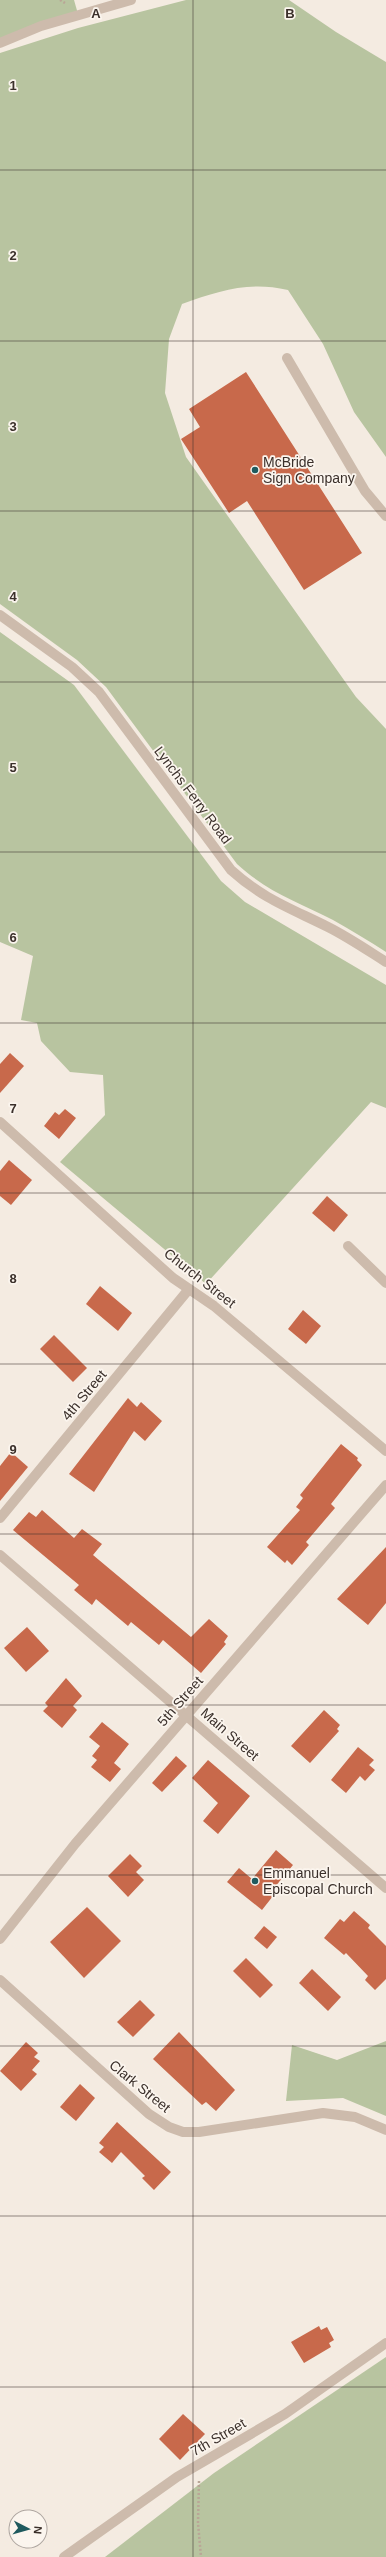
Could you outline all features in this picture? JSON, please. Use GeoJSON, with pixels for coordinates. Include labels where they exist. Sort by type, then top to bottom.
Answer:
{"type":"FeatureCollection","features":[{"type":"Feature","properties":{"kind":"street"},"geometry":{"type":"LineString","coordinates":[[0,43],[41,26],[131,0]]}},
{"type":"Feature","properties":{"kind":"street"},"geometry":{"type":"LineString","coordinates":[[287,358],[365,491],[386,516]]}},
{"type":"Feature","properties":{"kind":"street","name":"Lynchs Ferry Road"},"geometry":{"type":"LineString","coordinates":[[0,615],[72,667],[100,692],[231,870],[251,888],[274,903],[329,928],[386,962]]}},
{"type":"Feature","properties":{"kind":"street","name":"Church Street"},"geometry":{"type":"LineString","coordinates":[[2,1127],[173,1278],[214,1306],[386,1451]]}},
{"type":"Feature","properties":{"kind":"street"},"geometry":{"type":"LineString","coordinates":[[348,1246],[386,1282]]}},
{"type":"Feature","properties":{"kind":"street","name":"4th Street"},"geometry":{"type":"LineString","coordinates":[[0,1518],[190,1290]]}},
{"type":"Feature","properties":{"kind":"street","name":"5th Street"},"geometry":{"type":"LineString","coordinates":[[0,1939],[75,1844],[386,1484]]}},
{"type":"Feature","properties":{"kind":"street","name":"Main Street"},"geometry":{"type":"LineString","coordinates":[[0,1555],[386,1887]]}},
{"type":"Feature","properties":{"kind":"street","name":"Clark Street"},"geometry":{"type":"LineString","coordinates":[[0,1980],[80,2054],[149,2114],[169,2127],[183,2132],[199,2132],[323,2113],[355,2117],[386,2130]]}},
{"type":"Feature","properties":{"kind":"street","name":"7th Street"},"geometry":{"type":"LineString","coordinates":[[64,2557],[177,2477],[285,2414],[386,2343]]}},
{"type":"Feature","properties":{"kind":"path"},"geometry":{"type":"LineString","coordinates":[[200,2464],[198,2523],[201,2557]]}},
{"type":"Feature","properties":{"kind":"green space"},"geometry":{"type":"Polygon","coordinates":[[[0,0],[74,0],[78,14],[0,47],[0,0]]]}},
{"type":"Feature","properties":{"kind":"green space"},"geometry":{"type":"Polygon","coordinates":[[[186,0],[289,0],[336,32],[386,62],[386,457],[354,412],[323,344],[288,290],[273,287],[247,287],[221,291],[182,304],[169,339],[165,393],[186,457],[356,697],[386,729],[386,952],[333,920],[295,902],[260,882],[237,864],[106,687],[77,660],[0,604],[0,53],[78,28],[186,0]]]}},
{"type":"Feature","properties":{"kind":"green space"},"geometry":{"type":"Polygon","coordinates":[[[0,632],[74,685],[221,881],[245,902],[386,985],[386,1108],[371,1102],[206,1284],[60,1162],[105,1115],[103,1075],[70,1072],[41,1041],[37,1023],[21,1020],[33,956],[0,942],[0,632]]]}},
{"type":"Feature","properties":{"kind":"green space"},"geometry":{"type":"Polygon","coordinates":[[[386,2041],[386,2116],[343,2098],[286,2101],[292,2045],[337,2060],[386,2041]]]}},
{"type":"Feature","properties":{"kind":"green space"},"geometry":{"type":"Polygon","coordinates":[[[386,2357],[386,2557],[105,2557],[214,2473],[386,2357]]]}},
{"type":"Feature","properties":{"kind":"building","name":"McBride Sign Company"},"geometry":{"type":"Polygon","coordinates":[[[246,372],[362,553],[304,590],[247,501],[229,513],[181,439],[200,427],[189,409],[246,372]]]}},
{"type":"Feature","properties":{"kind":"building"},"geometry":{"type":"Polygon","coordinates":[[[10,1053],[24,1066],[0,1093],[0,1064],[10,1053]]]}},
{"type":"Feature","properties":{"kind":"building"},"geometry":{"type":"Polygon","coordinates":[[[65,1109],[76,1118],[59,1139],[44,1126],[55,1112],[59,1115],[65,1109]]]}},
{"type":"Feature","properties":{"kind":"building"},"geometry":{"type":"Polygon","coordinates":[[[9,1160],[32,1180],[11,1205],[0,1196],[0,1171],[9,1160]]]}},
{"type":"Feature","properties":{"kind":"building"},"geometry":{"type":"Polygon","coordinates":[[[327,1196],[348,1215],[334,1232],[312,1213],[327,1196]]]}},
{"type":"Feature","properties":{"kind":"building"},"geometry":{"type":"Polygon","coordinates":[[[100,1286],[132,1313],[118,1331],[86,1304],[100,1286]]]}},
{"type":"Feature","properties":{"kind":"building"},"geometry":{"type":"Polygon","coordinates":[[[303,1310],[321,1326],[306,1344],[288,1329],[303,1310]]]}},
{"type":"Feature","properties":{"kind":"building"},"geometry":{"type":"Polygon","coordinates":[[[54,1335],[87,1368],[73,1382],[40,1349],[54,1335]]]}},
{"type":"Feature","properties":{"kind":"building"},"geometry":{"type":"Polygon","coordinates":[[[128,1398],[137,1407],[141,1402],[162,1421],[145,1441],[134,1431],[94,1492],[69,1474],[128,1398]]]}},
{"type":"Feature","properties":{"kind":"building"},"geometry":{"type":"Polygon","coordinates":[[[341,1444],[358,1458],[357,1460],[362,1465],[331,1504],[335,1508],[306,1542],[309,1545],[292,1565],[287,1560],[285,1563],[267,1547],[300,1510],[296,1507],[303,1498],[300,1495],[341,1444]]]}},
{"type":"Feature","properties":{"kind":"building"},"geometry":{"type":"Polygon","coordinates":[[[11,1452],[28,1467],[0,1501],[0,1466],[11,1452]]]}},
{"type":"Feature","properties":{"kind":"building"},"geometry":{"type":"Polygon","coordinates":[[[42,1510],[74,1538],[82,1529],[102,1544],[93,1555],[191,1637],[209,1619],[228,1636],[224,1642],[226,1644],[201,1673],[163,1640],[159,1645],[131,1622],[128,1626],[96,1599],[92,1605],[74,1590],[79,1585],[13,1530],[29,1512],[36,1517],[42,1510]]]}},
{"type":"Feature","properties":{"kind":"building"},"geometry":{"type":"Polygon","coordinates":[[[386,1547],[386,1603],[368,1625],[337,1599],[386,1547]]]}},
{"type":"Feature","properties":{"kind":"building"},"geometry":{"type":"Polygon","coordinates":[[[27,1627],[49,1651],[26,1672],[4,1648],[27,1627]]]}},
{"type":"Feature","properties":{"kind":"building"},"geometry":{"type":"Polygon","coordinates":[[[66,1678],[82,1696],[73,1706],[77,1710],[62,1728],[43,1711],[48,1706],[45,1703],[66,1678]]]}},
{"type":"Feature","properties":{"kind":"building"},"geometry":{"type":"Polygon","coordinates":[[[324,1710],[340,1725],[337,1729],[339,1731],[310,1763],[291,1746],[324,1710]]]}},
{"type":"Feature","properties":{"kind":"building"},"geometry":{"type":"Polygon","coordinates":[[[102,1722],[129,1744],[114,1763],[121,1769],[110,1782],[91,1767],[97,1760],[92,1756],[100,1746],[89,1737],[102,1722]]]}},
{"type":"Feature","properties":{"kind":"building"},"geometry":{"type":"Polygon","coordinates":[[[358,1747],[374,1760],[369,1765],[375,1770],[365,1781],[360,1776],[346,1793],[331,1780],[358,1747]]]}},
{"type":"Feature","properties":{"kind":"building"},"geometry":{"type":"Polygon","coordinates":[[[176,1756],[187,1766],[162,1792],[152,1783],[176,1756]]]}},
{"type":"Feature","properties":{"kind":"building"},"geometry":{"type":"Polygon","coordinates":[[[208,1760],[250,1796],[218,1834],[203,1821],[218,1803],[192,1778],[208,1760]]]}},
{"type":"Feature","properties":{"kind":"building","name":"Emmanuel Episcopal Church"},"geometry":{"type":"Polygon","coordinates":[[[276,1850],[293,1865],[270,1893],[273,1896],[262,1910],[227,1882],[239,1868],[252,1879],[276,1850]]]}},
{"type":"Feature","properties":{"kind":"building"},"geometry":{"type":"Polygon","coordinates":[[[130,1854],[142,1866],[136,1872],[144,1880],[128,1897],[108,1876],[130,1854]]]}},
{"type":"Feature","properties":{"kind":"building"},"geometry":{"type":"Polygon","coordinates":[[[87,1907],[121,1941],[84,1978],[50,1942],[87,1907]]]}},
{"type":"Feature","properties":{"kind":"building"},"geometry":{"type":"Polygon","coordinates":[[[354,1911],[370,1925],[368,1928],[386,1946],[386,1979],[375,1990],[365,1980],[368,1976],[346,1953],[344,1955],[324,1938],[340,1919],[344,1922],[354,1911]]]}},
{"type":"Feature","properties":{"kind":"building"},"geometry":{"type":"Polygon","coordinates":[[[264,1926],[277,1937],[267,1949],[254,1938],[264,1926]]]}},
{"type":"Feature","properties":{"kind":"building"},"geometry":{"type":"Polygon","coordinates":[[[246,1958],[273,1985],[260,1998],[233,1971],[246,1958]]]}},
{"type":"Feature","properties":{"kind":"building"},"geometry":{"type":"Polygon","coordinates":[[[312,1969],[341,1997],[328,2011],[299,1983],[312,1969]]]}},
{"type":"Feature","properties":{"kind":"building"},"geometry":{"type":"Polygon","coordinates":[[[140,2000],[155,2015],[133,2037],[117,2022],[140,2000]]]}},
{"type":"Feature","properties":{"kind":"building"},"geometry":{"type":"Polygon","coordinates":[[[179,2032],[235,2090],[216,2111],[206,2102],[202,2105],[153,2059],[179,2032]]]}},
{"type":"Feature","properties":{"kind":"building"},"geometry":{"type":"Polygon","coordinates":[[[26,2042],[38,2053],[34,2057],[40,2061],[32,2070],[37,2074],[21,2091],[0,2071],[26,2042]]]}},
{"type":"Feature","properties":{"kind":"building"},"geometry":{"type":"Polygon","coordinates":[[[80,2084],[95,2098],[76,2121],[60,2107],[80,2084]]]}},
{"type":"Feature","properties":{"kind":"building"},"geometry":{"type":"Polygon","coordinates":[[[117,2122],[171,2172],[154,2190],[142,2178],[145,2176],[121,2152],[112,2163],[99,2152],[104,2147],[99,2143],[117,2122]]]}},
{"type":"Feature","properties":{"kind":"building"},"geometry":{"type":"Polygon","coordinates":[[[319,2326],[321,2330],[327,2327],[334,2340],[329,2343],[331,2347],[304,2363],[291,2342],[319,2326]]]}},
{"type":"Feature","properties":{"kind":"building"},"geometry":{"type":"Polygon","coordinates":[[[183,2414],[205,2434],[180,2460],[159,2439],[183,2414]]]}},
{"type":"Feature","properties":{"kind":"place","name":"McBride Sign Company"},"geometry":{"type":"Point","coordinates":[255,470]}},
{"type":"Feature","properties":{"kind":"place","name":"Emmanuel Episcopal Church"},"geometry":{"type":"Point","coordinates":[255,1881]}}]}
